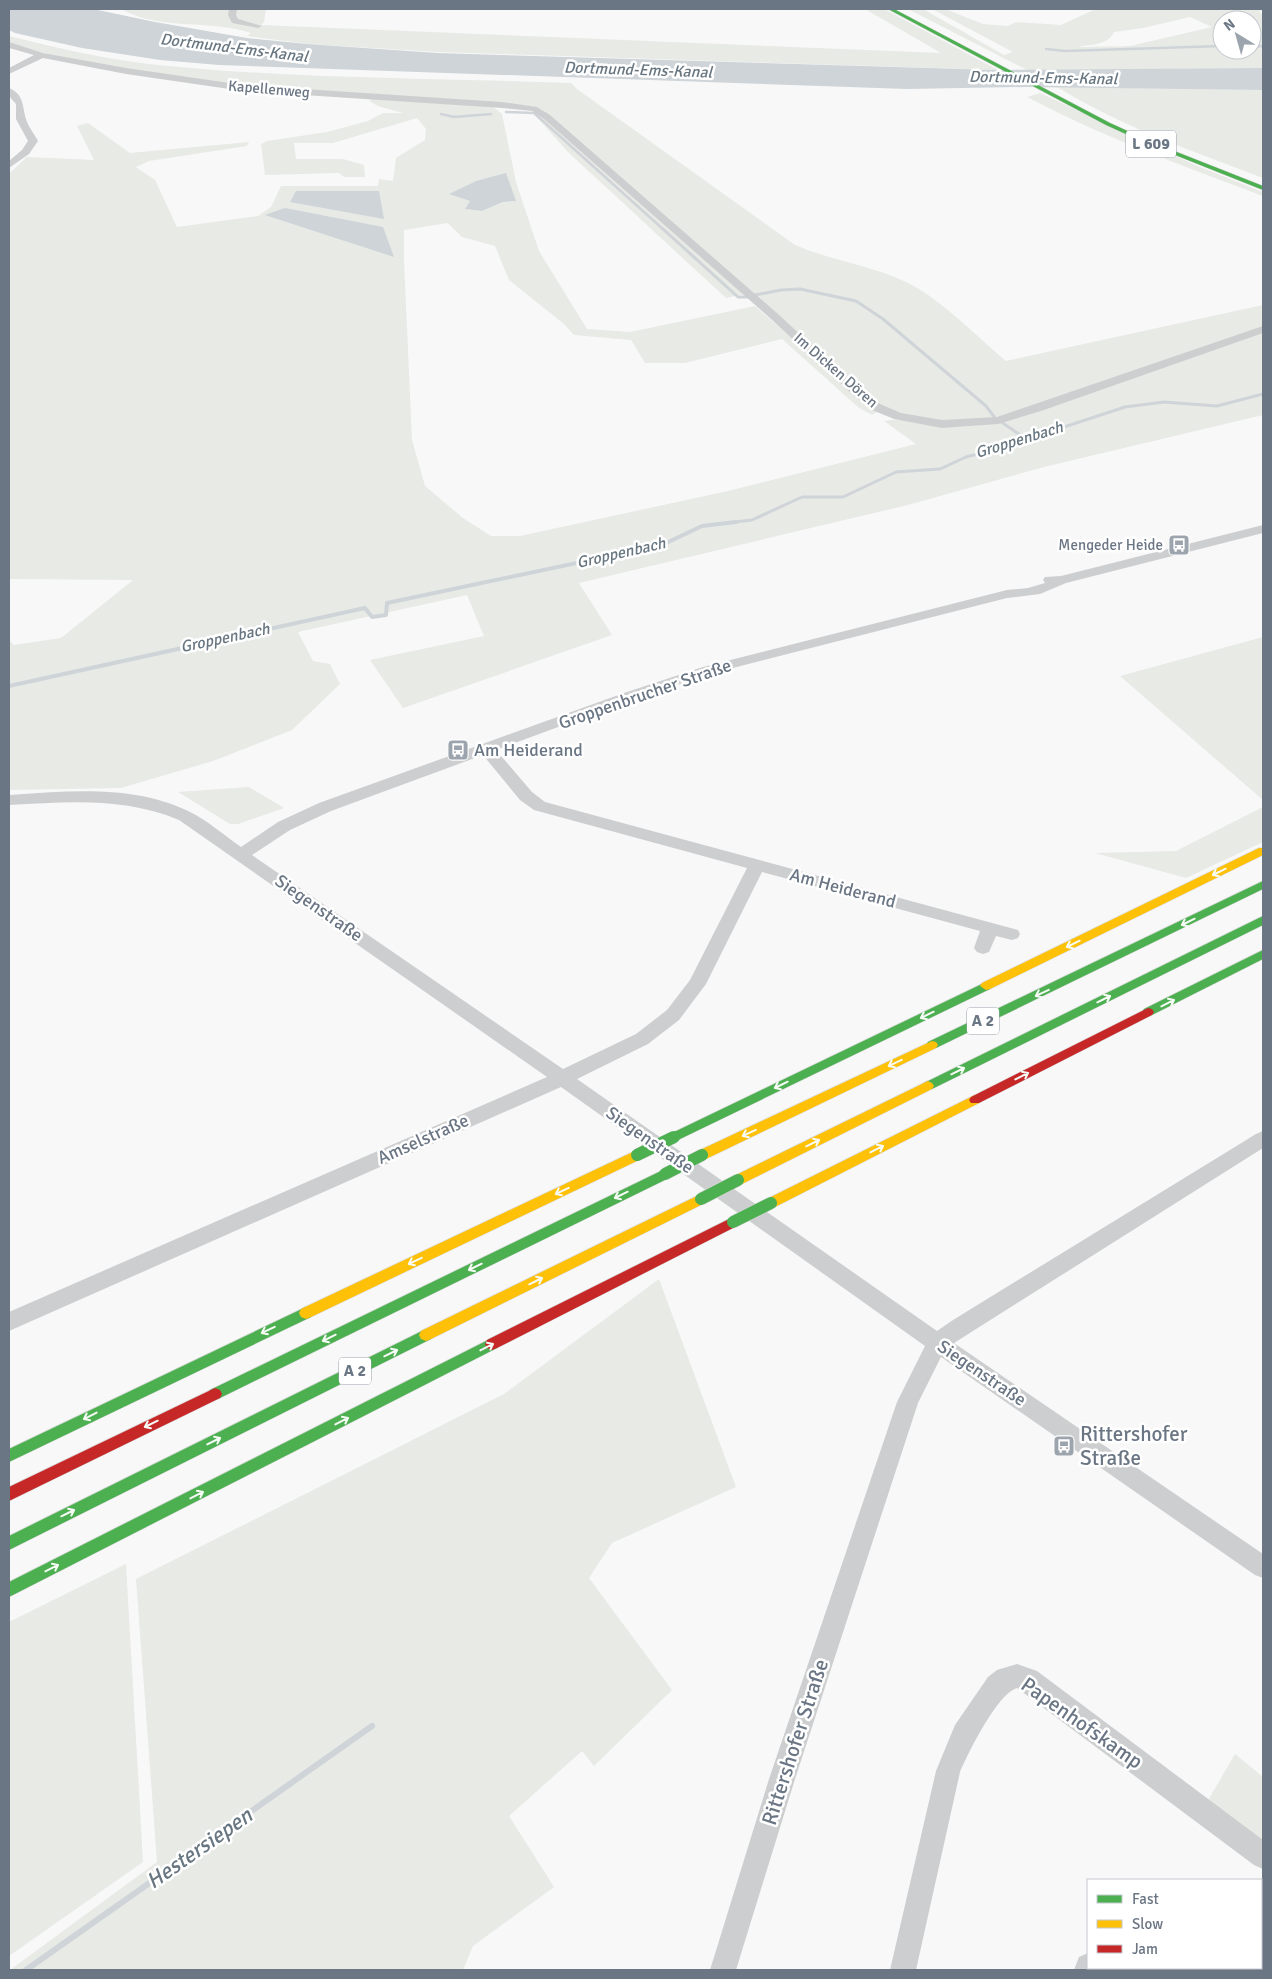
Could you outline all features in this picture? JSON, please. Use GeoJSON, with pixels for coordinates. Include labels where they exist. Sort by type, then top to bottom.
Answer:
{"type":"FeatureCollection","features":[{"type":"Feature","properties":{"kind":"main road","name":"L 609"},"geometry":{"type":"LineString","coordinates":[[892,9],[1108,124],[1152,144],[1263,188]]}},
{"type":"Feature","properties":{"kind":"main road"},"geometry":{"type":"LineString","coordinates":[[9,1456],[114,1404],[637,1155],[1263,851]]}},
{"type":"Feature","properties":{"kind":"main road","name":"A 2"},"geometry":{"type":"LineString","coordinates":[[9,1494],[702,1155],[1084,973],[1263,885]]}},
{"type":"Feature","properties":{"kind":"main road","name":"A 2"},"geometry":{"type":"LineString","coordinates":[[9,1543],[1263,920]]}},
{"type":"Feature","properties":{"kind":"main road"},"geometry":{"type":"LineString","coordinates":[[9,1590],[1263,954]]}},
{"type":"Feature","properties":{"kind":"street"},"geometry":{"type":"LineString","coordinates":[[233,9],[232,15],[235,21],[258,26]]}},
{"type":"Feature","properties":{"kind":"street","name":"Kapellenweg"},"geometry":{"type":"LineString","coordinates":[[9,45],[42,55],[126,71],[243,88],[502,105],[534,109]]}},
{"type":"Feature","properties":{"kind":"street"},"geometry":{"type":"LineString","coordinates":[[9,71],[42,55]]}},
{"type":"Feature","properties":{"kind":"street"},"geometry":{"type":"LineString","coordinates":[[9,91],[20,104],[21,119],[32,142],[30,148],[24,154],[9,165]]}},
{"type":"Feature","properties":{"kind":"street","name":"Im Dicken Dören"},"geometry":{"type":"LineString","coordinates":[[534,109],[547,117],[857,393],[876,408],[898,416],[942,424],[966,424],[998,420],[1263,329]]}},
{"type":"Feature","properties":{"kind":"street","name":"Groppenbrucher Straße"},"geometry":{"type":"LineString","coordinates":[[241,854],[300,818],[386,784],[630,696],[708,670],[1007,594],[1029,593],[1051,586],[1061,580],[1263,529]]}},
{"type":"Feature","properties":{"kind":"street","name":"Am Heiderand"},"geometry":{"type":"LineString","coordinates":[[487,749],[526,796],[540,806],[1012,934]]}},
{"type":"Feature","properties":{"kind":"street","name":"Siegenstraße"},"geometry":{"type":"LineString","coordinates":[[9,800],[90,796],[131,798],[167,807],[185,816],[562,1078],[937,1343],[1263,1567]]}},
{"type":"Feature","properties":{"kind":"street","name":"Amselstraße"},"geometry":{"type":"LineString","coordinates":[[9,1322],[562,1078],[642,1039],[673,1015],[697,984],[756,865]]}},
{"type":"Feature","properties":{"kind":"street"},"geometry":{"type":"LineString","coordinates":[[983,948],[990,928]]}},
{"type":"Feature","properties":{"kind":"street","name":"Rittershofer Straße"},"geometry":{"type":"LineString","coordinates":[[723,1970],[782,1779],[908,1402],[937,1343],[960,1326],[1263,1138]]}},
{"type":"Feature","properties":{"kind":"street","name":"Papenhofskamp"},"geometry":{"type":"LineString","coordinates":[[903,1970],[948,1772],[964,1734],[996,1686],[1006,1679],[1017,1676],[1028,1680],[1263,1856]]}},
{"type":"Feature","properties":{"kind":"shaded area"},"geometry":{"type":"Polygon","coordinates":[[[121,9],[266,9],[264,22],[261,25],[941,53],[865,9],[884,9],[998,70],[438,52],[309,44],[247,36],[251,33],[218,26],[168,23],[136,16],[121,9]]]}},
{"type":"Feature","properties":{"kind":"shaded area"},"geometry":{"type":"Polygon","coordinates":[[[908,9],[923,9],[1004,55],[1013,52],[932,9],[945,9],[983,24],[1008,26],[1016,22],[1061,25],[1096,9],[1263,9],[1212,10],[1212,27],[1212,60],[1262,60],[1262,14],[1263,68],[1027,70],[908,9]],[[1190,17],[1143,28],[1114,32],[1108,40],[1093,45],[1077,47],[1130,46],[1212,27],[1190,17]]]}},
{"type":"Feature","properties":{"kind":"shaded area"},"geometry":{"type":"Polygon","coordinates":[[[9,36],[102,57],[209,70],[313,76],[571,83],[795,245],[891,275],[917,288],[943,306],[1006,361],[1263,305],[1263,415],[1044,467],[908,505],[579,583],[612,635],[403,708],[370,660],[484,636],[467,595],[298,632],[313,661],[330,664],[340,684],[292,730],[213,761],[121,788],[9,790],[9,640],[14,645],[61,638],[133,580],[9,579],[9,174],[27,157],[94,160],[77,126],[88,123],[130,153],[249,142],[247,146],[149,161],[136,167],[155,180],[177,227],[258,216],[271,207],[281,186],[378,186],[379,179],[393,181],[396,158],[425,140],[426,129],[417,118],[333,143],[294,143],[296,159],[343,159],[364,165],[365,177],[344,177],[339,173],[265,175],[261,144],[267,141],[327,132],[368,121],[383,113],[403,113],[378,106],[369,101],[373,98],[492,106],[502,114],[516,182],[539,251],[587,329],[630,332],[755,306],[786,333],[637,192],[542,110],[536,107],[244,88],[123,69],[44,53],[9,43],[9,36]],[[476,181],[450,194],[470,201],[466,209],[482,211],[503,202],[516,201],[476,181]],[[448,223],[404,230],[412,440],[425,486],[463,518],[491,536],[520,536],[728,491],[916,444],[884,421],[906,420],[957,427],[1001,422],[955,424],[877,412],[872,415],[859,408],[782,339],[685,363],[645,363],[631,340],[574,335],[564,324],[509,280],[495,246],[462,237],[448,223]]]}},
{"type":"Feature","properties":{"kind":"shaded area"},"geometry":{"type":"Polygon","coordinates":[[[1057,87],[1263,90],[1263,178],[1132,126],[1057,87]]]}},
{"type":"Feature","properties":{"kind":"shaded area"},"geometry":{"type":"Polygon","coordinates":[[[1040,93],[1195,165],[1263,192],[1263,196],[1114,138],[1027,97],[1040,93]]]}},
{"type":"Feature","properties":{"kind":"shaded area"},"geometry":{"type":"Polygon","coordinates":[[[537,112],[745,294],[726,298],[568,152],[533,113],[537,112]]]}},
{"type":"Feature","properties":{"kind":"shaded area"},"geometry":{"type":"Polygon","coordinates":[[[1263,637],[1263,800],[1120,676],[1263,637]]]}},
{"type":"Feature","properties":{"kind":"shaded area"},"geometry":{"type":"Polygon","coordinates":[[[249,787],[284,808],[238,824],[230,824],[178,792],[249,787]]]}},
{"type":"Feature","properties":{"kind":"shaded area"},"geometry":{"type":"Polygon","coordinates":[[[1263,807],[1263,842],[1186,878],[1095,853],[1176,851],[1263,807]]]}},
{"type":"Feature","properties":{"kind":"shaded area"},"geometry":{"type":"Polygon","coordinates":[[[659,1279],[736,1487],[612,1543],[589,1578],[672,1690],[594,1766],[582,1751],[509,1816],[554,1887],[473,1946],[463,1970],[10,1970],[157,1862],[136,1579],[504,1394],[659,1279]]]}},
{"type":"Feature","properties":{"kind":"shaded area"},"geometry":{"type":"Polygon","coordinates":[[[126,1564],[143,1862],[9,1956],[9,1622],[126,1564]]]}},
{"type":"Feature","properties":{"kind":"shaded area"},"geometry":{"type":"Polygon","coordinates":[[[1235,1754],[1263,1777],[1263,1847],[1206,1804],[1235,1754]]]}},
{"type":"Feature","properties":{"kind":"water","name":"Dortmund-Ems-Kanal"},"geometry":{"type":"Polygon","coordinates":[[[9,9],[93,9],[247,38],[437,53],[995,70],[1263,68],[1263,90],[1025,87],[907,89],[219,65],[160,60],[82,48],[15,33],[9,30],[9,9]]]}},
{"type":"Feature","properties":{"kind":"water"},"geometry":{"type":"Polygon","coordinates":[[[506,173],[516,201],[503,202],[482,211],[465,209],[470,201],[449,194],[476,181],[506,173]]]}},
{"type":"Feature","properties":{"kind":"water"},"geometry":{"type":"Polygon","coordinates":[[[296,191],[379,191],[384,219],[290,202],[296,191]]]}},
{"type":"Feature","properties":{"kind":"water"},"geometry":{"type":"Polygon","coordinates":[[[285,208],[383,227],[394,257],[265,215],[285,208]]]}},
{"type":"Feature","properties":{"kind":"waterway"},"geometry":{"type":"LineString","coordinates":[[1046,49],[1065,51],[1212,46]]}},
{"type":"Feature","properties":{"kind":"waterway"},"geometry":{"type":"LineString","coordinates":[[506,112],[534,113],[664,230]]}},
{"type":"Feature","properties":{"kind":"waterway"},"geometry":{"type":"LineString","coordinates":[[441,114],[454,117],[491,114]]}},
{"type":"Feature","properties":{"kind":"waterway"},"geometry":{"type":"LineString","coordinates":[[663,229],[738,297],[747,297]]}},
{"type":"Feature","properties":{"kind":"waterway"},"geometry":{"type":"LineString","coordinates":[[755,295],[781,290],[800,289],[856,301],[883,319],[986,406],[995,418]]}},
{"type":"Feature","properties":{"kind":"waterway","name":"Groppenbach"},"geometry":{"type":"LineString","coordinates":[[726,523],[752,520],[802,497],[843,497],[896,472],[940,469],[966,457],[1000,448],[1125,407],[1164,402],[1217,406],[1263,394]]}},
{"type":"Feature","properties":{"kind":"waterway"},"geometry":{"type":"LineString","coordinates":[[1000,421],[1026,439]]}},
{"type":"Feature","properties":{"kind":"waterway","name":"Groppenbach"},"geometry":{"type":"LineString","coordinates":[[9,686],[365,608],[372,617],[386,615],[387,603],[662,545],[702,526],[736,522]]}},
{"type":"Feature","properties":{"kind":"waterway","name":"Hestersiepen"},"geometry":{"type":"LineString","coordinates":[[26,1970],[372,1726]]}},
{"type":"Feature","properties":{"kind":"traffic: fast"},"geometry":{"type":"LineString","coordinates":[[891,9],[1108,124],[1152,144],[1263,188]]}},
{"type":"Feature","properties":{"kind":"traffic: fast"},"geometry":{"type":"LineString","coordinates":[[932,1045],[1263,885]]}},
{"type":"Feature","properties":{"kind":"traffic: fast"},"geometry":{"type":"LineString","coordinates":[[928,1086],[1263,920]]}},
{"type":"Feature","properties":{"kind":"traffic: fast"},"geometry":{"type":"LineString","coordinates":[[1148,1012],[1263,954]]}},
{"type":"Feature","properties":{"kind":"traffic: fast"},"geometry":{"type":"LineString","coordinates":[[674,1137],[986,986]]}},
{"type":"Feature","properties":{"kind":"traffic: fast"},"geometry":{"type":"LineString","coordinates":[[637,1155],[674,1137]]}},
{"type":"Feature","properties":{"kind":"traffic: fast"},"geometry":{"type":"LineString","coordinates":[[665,1174],[702,1155]]}},
{"type":"Feature","properties":{"kind":"traffic: fast"},"geometry":{"type":"LineString","coordinates":[[215,1394],[665,1174]]}},
{"type":"Feature","properties":{"kind":"traffic: fast"},"geometry":{"type":"LineString","coordinates":[[701,1199],[738,1180]]}},
{"type":"Feature","properties":{"kind":"traffic: fast"},"geometry":{"type":"LineString","coordinates":[[733,1222],[771,1203]]}},
{"type":"Feature","properties":{"kind":"traffic: fast"},"geometry":{"type":"LineString","coordinates":[[9,1456],[306,1313]]}},
{"type":"Feature","properties":{"kind":"traffic: fast"},"geometry":{"type":"LineString","coordinates":[[9,1543],[426,1335]]}},
{"type":"Feature","properties":{"kind":"traffic: fast"},"geometry":{"type":"LineString","coordinates":[[9,1590],[492,1344]]}},
{"type":"Feature","properties":{"kind":"traffic: slow"},"geometry":{"type":"LineString","coordinates":[[986,986],[1263,851]]}},
{"type":"Feature","properties":{"kind":"traffic: slow"},"geometry":{"type":"LineString","coordinates":[[702,1155],[932,1045]]}},
{"type":"Feature","properties":{"kind":"traffic: slow"},"geometry":{"type":"LineString","coordinates":[[738,1180],[928,1086]]}},
{"type":"Feature","properties":{"kind":"traffic: slow"},"geometry":{"type":"LineString","coordinates":[[771,1203],[975,1100]]}},
{"type":"Feature","properties":{"kind":"traffic: slow"},"geometry":{"type":"LineString","coordinates":[[306,1313],[637,1155]]}},
{"type":"Feature","properties":{"kind":"traffic: slow"},"geometry":{"type":"LineString","coordinates":[[426,1335],[701,1199]]}},
{"type":"Feature","properties":{"kind":"traffic: jam"},"geometry":{"type":"LineString","coordinates":[[975,1100],[1148,1012]]}},
{"type":"Feature","properties":{"kind":"traffic: jam"},"geometry":{"type":"LineString","coordinates":[[492,1344],[733,1222]]}},
{"type":"Feature","properties":{"kind":"traffic: jam"},"geometry":{"type":"LineString","coordinates":[[9,1494],[215,1394]]}},
{"type":"Feature","properties":{"kind":"place","name":"Mengeder Heide"},"geometry":{"type":"Point","coordinates":[1179,545]}},
{"type":"Feature","properties":{"kind":"place","name":"Am Heiderand"},"geometry":{"type":"Point","coordinates":[458,750]}},
{"type":"Feature","properties":{"kind":"place","name":"Rittershofer Straße"},"geometry":{"type":"Point","coordinates":[1064,1446]}}]}
